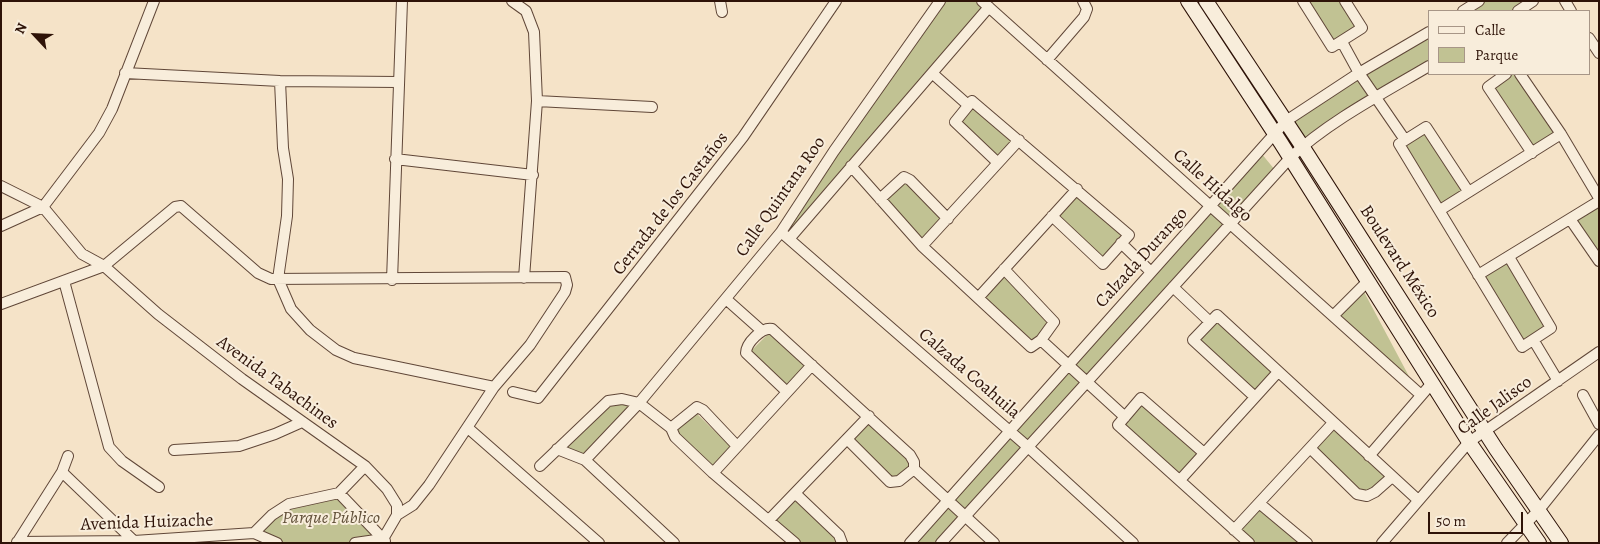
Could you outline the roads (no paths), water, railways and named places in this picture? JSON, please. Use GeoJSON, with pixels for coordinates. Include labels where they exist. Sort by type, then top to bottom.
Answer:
{"type":"FeatureCollection","features":[{"type":"Feature","properties":{"kind":"main road","name":"Boulevard México"},"geometry":{"type":"LineString","coordinates":[[1188,1],[1290,158],[1469,442],[1540,543]]}},
{"type":"Feature","properties":{"kind":"main road","name":"Boulevard México"},"geometry":{"type":"LineString","coordinates":[[1206,1],[1286,121],[1485,430],[1561,543]]}},
{"type":"Feature","properties":{"kind":"street"},"geometry":{"type":"LineString","coordinates":[[1,226],[43,206],[100,133],[112,109],[154,1]]}},
{"type":"Feature","properties":{"kind":"street"},"geometry":{"type":"LineString","coordinates":[[392,280],[402,1]]}},
{"type":"Feature","properties":{"kind":"street"},"geometry":{"type":"LineString","coordinates":[[512,1],[526,11],[534,32],[537,101],[524,278]]}},
{"type":"Feature","properties":{"kind":"street","name":"Cerrada de los Castaños"},"geometry":{"type":"LineString","coordinates":[[513,392],[538,398],[743,138],[836,1]]}},
{"type":"Feature","properties":{"kind":"street","name":"Calle Quintana Roo"},"geometry":{"type":"LineString","coordinates":[[585,460],[638,403],[781,232],[834,151],[940,1]]}},
{"type":"Feature","properties":{"kind":"street"},"geometry":{"type":"LineString","coordinates":[[1047,60],[1084,17],[1087,9],[1083,1]]}},
{"type":"Feature","properties":{"kind":"street"},"geometry":{"type":"LineString","coordinates":[[1303,1],[1332,47],[1362,28],[1345,1]]}},
{"type":"Feature","properties":{"kind":"street"},"geometry":{"type":"LineString","coordinates":[[1464,8],[1479,1]]}},
{"type":"Feature","properties":{"kind":"street"},"geometry":{"type":"LineString","coordinates":[[1520,10],[1533,1]]}},
{"type":"Feature","properties":{"kind":"street","name":"Calle Quintana Roo"},"geometry":{"type":"LineString","coordinates":[[789,239],[932,73],[985,4]]}},
{"type":"Feature","properties":{"kind":"street","name":"Calle Hidalgo"},"geometry":{"type":"LineString","coordinates":[[985,4],[1421,395]]}},
{"type":"Feature","properties":{"kind":"street","name":"Calzada Durango"},"geometry":{"type":"LineString","coordinates":[[910,543],[1286,121],[1359,73],[1428,33]]}},
{"type":"Feature","properties":{"kind":"street"},"geometry":{"type":"LineString","coordinates":[[1590,40],[1599,53]]}},
{"type":"Feature","properties":{"kind":"street"},"geometry":{"type":"LineString","coordinates":[[1342,42],[1359,73],[1405,140]]}},
{"type":"Feature","properties":{"kind":"street"},"geometry":{"type":"LineString","coordinates":[[941,543],[1302,146],[1428,67]]}},
{"type":"Feature","properties":{"kind":"street"},"geometry":{"type":"LineString","coordinates":[[125,73],[280,81],[398,82]]}},
{"type":"Feature","properties":{"kind":"street"},"geometry":{"type":"LineString","coordinates":[[932,73],[968,105]]}},
{"type":"Feature","properties":{"kind":"street"},"geometry":{"type":"LineString","coordinates":[[1505,75],[1488,87],[1532,153]]}},
{"type":"Feature","properties":{"kind":"street"},"geometry":{"type":"LineString","coordinates":[[1478,275],[1599,200],[1561,134],[1521,75]]}},
{"type":"Feature","properties":{"kind":"street"},"geometry":{"type":"LineString","coordinates":[[280,81],[283,148],[288,179],[287,216],[278,279],[291,309],[310,330],[336,350],[354,358],[494,387]]}},
{"type":"Feature","properties":{"kind":"street"},"geometry":{"type":"LineString","coordinates":[[537,101],[652,107]]}},
{"type":"Feature","properties":{"kind":"street"},"geometry":{"type":"LineString","coordinates":[[997,162],[954,122],[972,101],[1129,235],[1103,264],[1052,216]]}},
{"type":"Feature","properties":{"kind":"street"},"geometry":{"type":"LineString","coordinates":[[1468,191],[1426,127],[1399,144],[1522,347],[1534,341],[1551,328],[1509,257]]}},
{"type":"Feature","properties":{"kind":"street"},"geometry":{"type":"LineString","coordinates":[[1440,210],[1561,134]]}},
{"type":"Feature","properties":{"kind":"street"},"geometry":{"type":"LineString","coordinates":[[922,246],[1019,140]]}},
{"type":"Feature","properties":{"kind":"street"},"geometry":{"type":"LineString","coordinates":[[395,159],[533,175]]}},
{"type":"Feature","properties":{"kind":"street"},"geometry":{"type":"LineString","coordinates":[[851,166],[922,246],[1031,347],[1041,340],[1054,322],[1004,269]]}},
{"type":"Feature","properties":{"kind":"street"},"geometry":{"type":"LineString","coordinates":[[880,199],[904,177],[910,180],[948,219]]}},
{"type":"Feature","properties":{"kind":"street"},"geometry":{"type":"LineString","coordinates":[[1,186],[43,206]]}},
{"type":"Feature","properties":{"kind":"street"},"geometry":{"type":"LineString","coordinates":[[978,298],[1077,189]]}},
{"type":"Feature","properties":{"kind":"street","name":"Avenida Tabachines"},"geometry":{"type":"LineString","coordinates":[[43,206],[82,254],[104,266],[166,320],[242,379],[365,466],[394,498],[398,515]]}},
{"type":"Feature","properties":{"kind":"street"},"geometry":{"type":"LineString","coordinates":[[1,304],[104,266],[175,207],[181,206],[265,277],[278,279],[392,280],[565,278],[567,284],[566,292],[530,345],[494,387],[468,428],[413,505],[398,515],[385,541]]}},
{"type":"Feature","properties":{"kind":"street"},"geometry":{"type":"LineString","coordinates":[[1570,219],[1599,261]]}},
{"type":"Feature","properties":{"kind":"street","name":"Calzada Coahuila"},"geometry":{"type":"LineString","coordinates":[[781,232],[1010,431],[1133,543]]}},
{"type":"Feature","properties":{"kind":"street"},"geometry":{"type":"LineString","coordinates":[[1121,243],[1151,272]]}},
{"type":"Feature","properties":{"kind":"street"},"geometry":{"type":"LineString","coordinates":[[64,281],[109,448],[122,461],[159,487]]}},
{"type":"Feature","properties":{"kind":"street"},"geometry":{"type":"LineString","coordinates":[[1333,316],[1368,282]]}},
{"type":"Feature","properties":{"kind":"street"},"geometry":{"type":"LineString","coordinates":[[1172,288],[1210,322]]}},
{"type":"Feature","properties":{"kind":"street"},"geometry":{"type":"LineString","coordinates":[[726,299],[762,331]]}},
{"type":"Feature","properties":{"kind":"street"},"geometry":{"type":"LineString","coordinates":[[1255,396],[1193,340],[1217,314],[1418,500]]}},
{"type":"Feature","properties":{"kind":"street"},"geometry":{"type":"LineString","coordinates":[[787,392],[746,354],[746,348],[762,331],[772,329],[869,416],[910,454],[914,462],[914,469],[994,543]]}},
{"type":"Feature","properties":{"kind":"street"},"geometry":{"type":"LineString","coordinates":[[1041,340],[1125,417]]}},
{"type":"Feature","properties":{"kind":"street"},"geometry":{"type":"LineString","coordinates":[[1534,341],[1558,381]]}},
{"type":"Feature","properties":{"kind":"street","name":"Calle Jalisco"},"geometry":{"type":"LineString","coordinates":[[1382,543],[1469,442],[1599,352]]}},
{"type":"Feature","properties":{"kind":"street"},"geometry":{"type":"LineString","coordinates":[[713,472],[812,365]]}},
{"type":"Feature","properties":{"kind":"street"},"geometry":{"type":"LineString","coordinates":[[1180,480],[1278,372]]}},
{"type":"Feature","properties":{"kind":"street"},"geometry":{"type":"LineString","coordinates":[[1369,456],[1432,383]]}},
{"type":"Feature","properties":{"kind":"street"},"geometry":{"type":"LineString","coordinates":[[1583,395],[1599,424]]}},
{"type":"Feature","properties":{"kind":"street"},"geometry":{"type":"LineString","coordinates":[[1204,453],[1141,398],[1118,425],[1248,543]]}},
{"type":"Feature","properties":{"kind":"street"},"geometry":{"type":"LineString","coordinates":[[540,466],[608,401],[622,399],[638,403],[671,428],[675,437],[795,543]]}},
{"type":"Feature","properties":{"kind":"street"},"geometry":{"type":"LineString","coordinates":[[671,428],[697,407],[703,410],[737,446]]}},
{"type":"Feature","properties":{"kind":"street"},"geometry":{"type":"LineString","coordinates":[[769,520],[869,416]]}},
{"type":"Feature","properties":{"kind":"street"},"geometry":{"type":"LineString","coordinates":[[174,450],[240,446],[302,422]]}},
{"type":"Feature","properties":{"kind":"street"},"geometry":{"type":"LineString","coordinates":[[1234,530],[1333,423]]}},
{"type":"Feature","properties":{"kind":"street"},"geometry":{"type":"LineString","coordinates":[[468,428],[599,543]]}},
{"type":"Feature","properties":{"kind":"street"},"geometry":{"type":"LineString","coordinates":[[1506,543],[1539,510],[1599,434]]}},
{"type":"Feature","properties":{"kind":"street"},"geometry":{"type":"LineString","coordinates":[[847,439],[890,482],[899,481],[914,469]]}},
{"type":"Feature","properties":{"kind":"street"},"geometry":{"type":"LineString","coordinates":[[1310,448],[1357,494],[1367,496],[1375,492],[1392,477]]}},
{"type":"Feature","properties":{"kind":"street"},"geometry":{"type":"LineString","coordinates":[[557,449],[585,460],[674,543]]}},
{"type":"Feature","properties":{"kind":"street"},"geometry":{"type":"LineString","coordinates":[[17,542],[62,472],[68,456]]}},
{"type":"Feature","properties":{"kind":"street"},"geometry":{"type":"LineString","coordinates":[[276,543],[254,533],[272,515],[289,504],[339,493],[365,466]]}},
{"type":"Feature","properties":{"kind":"street"},"geometry":{"type":"LineString","coordinates":[[62,472],[134,541]]}},
{"type":"Feature","properties":{"kind":"street"},"geometry":{"type":"LineString","coordinates":[[339,493],[385,541]]}},
{"type":"Feature","properties":{"kind":"street"},"geometry":{"type":"LineString","coordinates":[[796,494],[839,535],[842,543]]}},
{"type":"Feature","properties":{"kind":"street"},"geometry":{"type":"LineString","coordinates":[[1259,503],[1307,543]]}},
{"type":"Feature","properties":{"kind":"street","name":"Avenida Huizache"},"geometry":{"type":"LineString","coordinates":[[17,542],[203,540],[254,533]]}},
{"type":"Feature","properties":{"kind":"street"},"geometry":{"type":"LineString","coordinates":[[355,543],[385,541]]}},
{"type":"Feature","properties":{"kind":"park label","name":"Parque Público"},"geometry":{"type":"Point","coordinates":[331,519]}}]}
